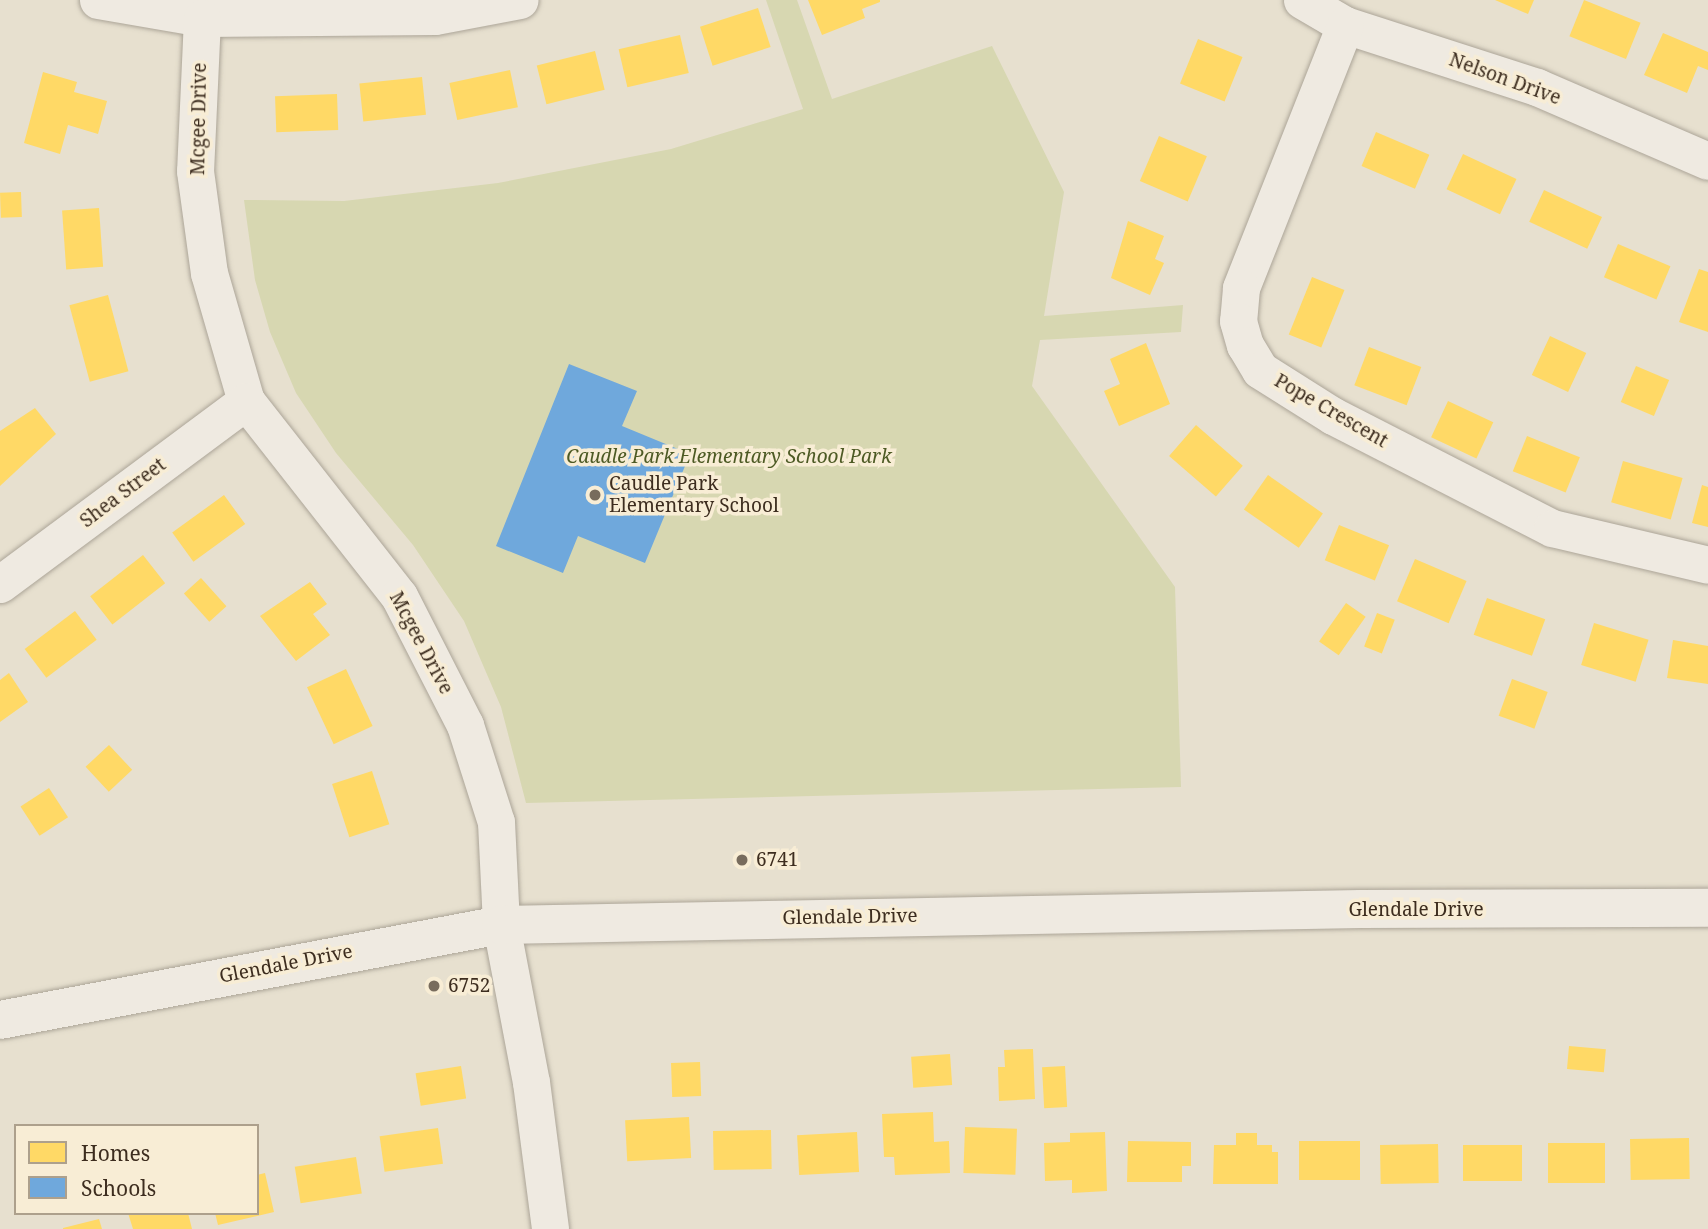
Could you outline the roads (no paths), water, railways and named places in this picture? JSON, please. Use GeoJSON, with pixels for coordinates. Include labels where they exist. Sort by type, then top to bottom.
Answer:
{"type":"FeatureCollection","features":[{"type":"Feature","properties":{"kind":"main road","name":"Glendale Drive"},"geometry":{"type":"LineString","coordinates":[[0,1020],[501,926],[757,918],[1708,908]]}},
{"type":"Feature","properties":{"kind":"street"},"geometry":{"type":"LineString","coordinates":[[98,0],[202,18],[435,16],[520,0]]}},
{"type":"Feature","properties":{"kind":"street","name":"Nelson Drive"},"geometry":{"type":"LineString","coordinates":[[1301,0],[1345,25],[1537,87],[1708,161]]}},
{"type":"Feature","properties":{"kind":"street","name":"Mcgee Drive"},"geometry":{"type":"LineString","coordinates":[[202,18],[195,171],[209,273],[246,401],[399,596],[465,725],[496,822],[501,926],[531,1082],[550,1229]]}},
{"type":"Feature","properties":{"kind":"street","name":"Pope Crescent"},"geometry":{"type":"LineString","coordinates":[[1345,25],[1241,288],[1238,321],[1245,345],[1261,370],[1333,416],[1552,528],[1708,565]]}},
{"type":"Feature","properties":{"kind":"street","name":"Shea Street"},"geometry":{"type":"LineString","coordinates":[[0,584],[246,401]]}},
{"type":"Feature","properties":{"kind":"place","name":"Caudle Park Elementary School"},"geometry":{"type":"Point","coordinates":[595,495]}},
{"type":"Feature","properties":{"kind":"place","name":"6741"},"geometry":{"type":"Point","coordinates":[742,860]}},
{"type":"Feature","properties":{"kind":"place","name":"6752"},"geometry":{"type":"Point","coordinates":[434,986]}},
{"type":"Feature","properties":{"kind":"park label","name":"Caudle Park Elementary School Park"},"geometry":{"type":"Point","coordinates":[729,457]}}]}
